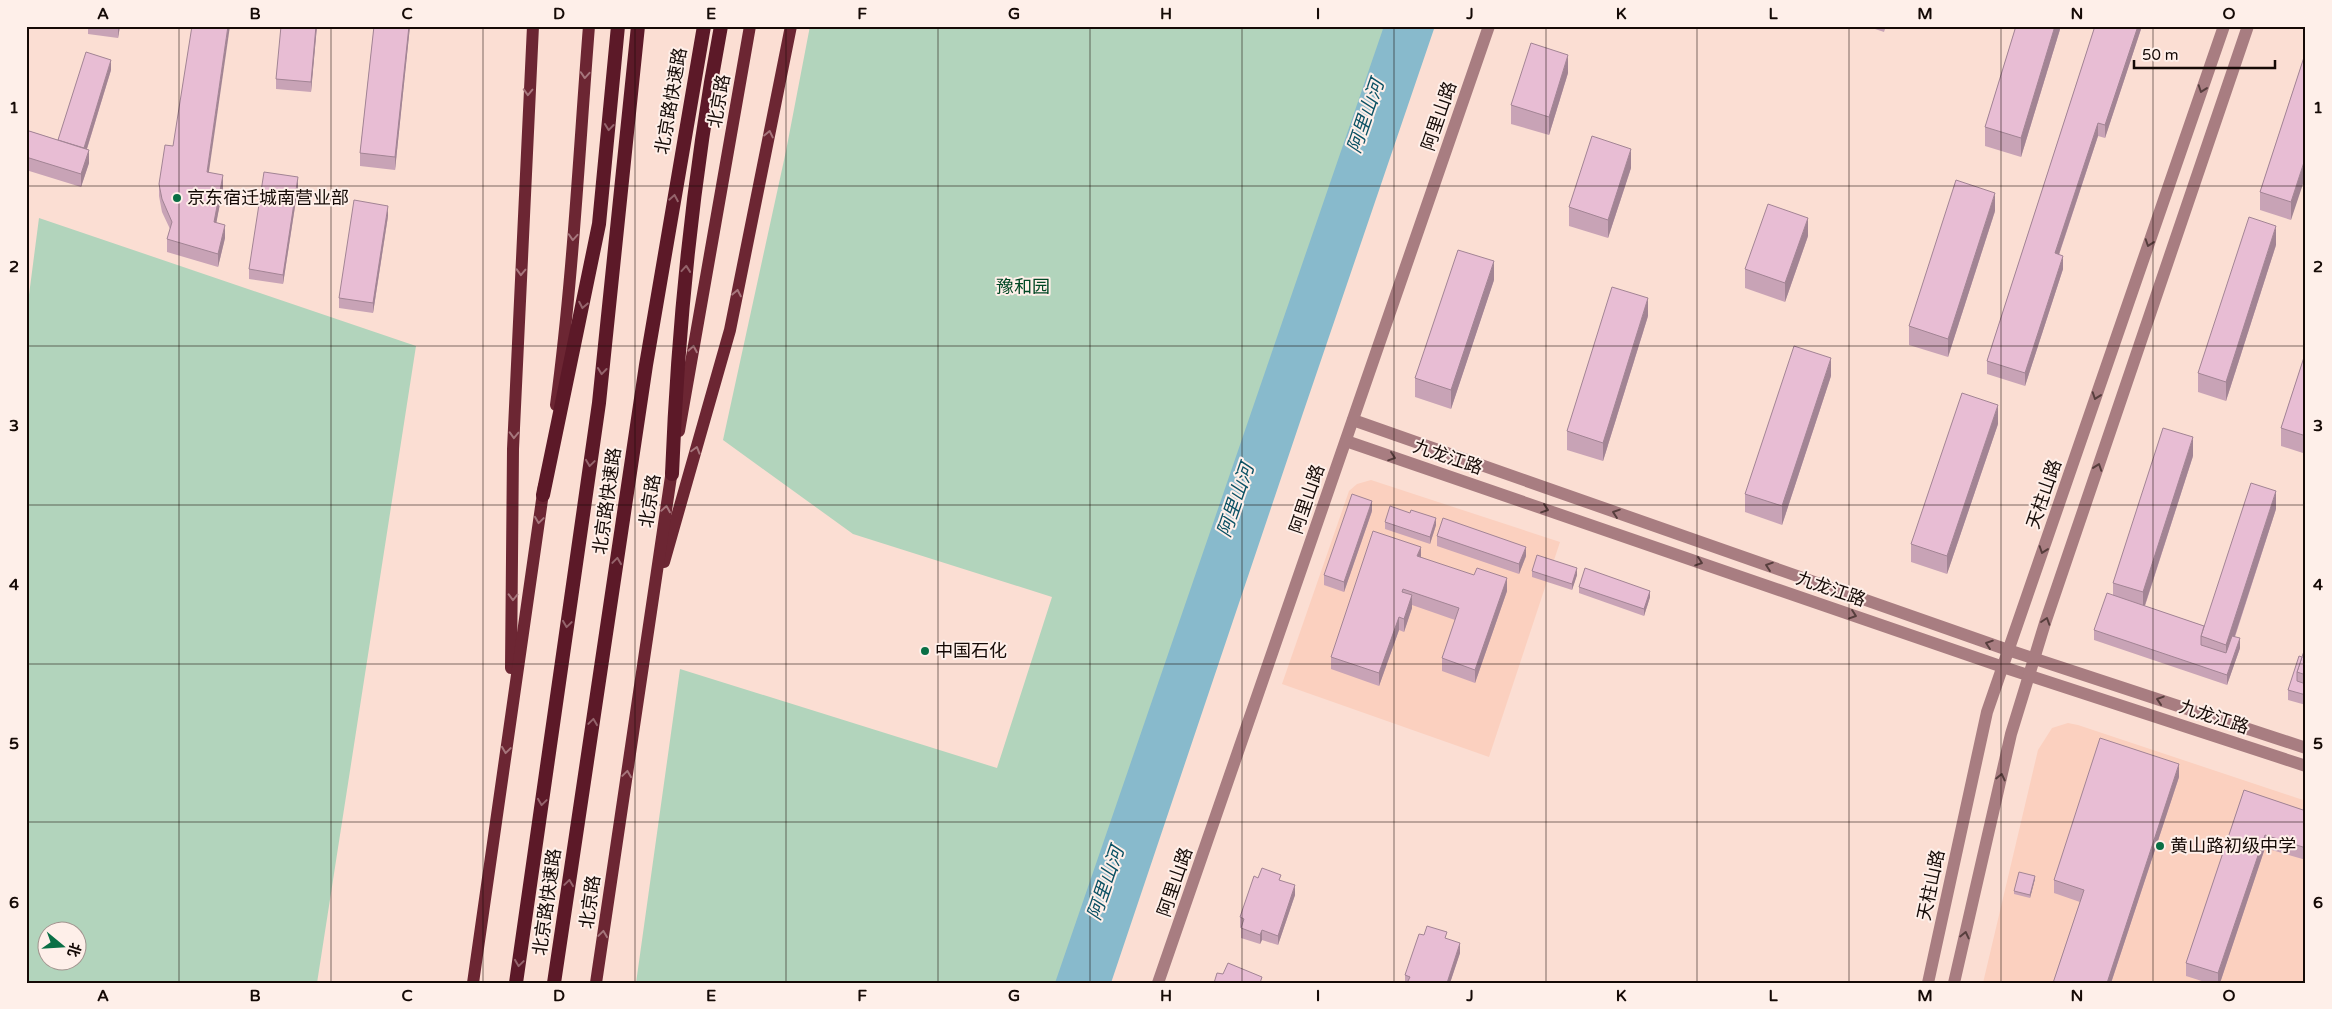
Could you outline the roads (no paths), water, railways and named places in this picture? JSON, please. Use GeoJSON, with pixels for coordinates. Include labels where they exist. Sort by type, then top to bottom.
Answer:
{"type":"FeatureCollection","features":[{"type":"Feature","properties":{"kind":"highway"},"geometry":{"type":"LineString","coordinates":[[543,495],[599,224],[618,26]]}},
{"type":"Feature","properties":{"kind":"highway","name":"北京路快速路"},"geometry":{"type":"LineString","coordinates":[[516,983],[597,415],[638,26]]}},
{"type":"Feature","properties":{"kind":"highway","name":"北京路快速路"},"geometry":{"type":"LineString","coordinates":[[554,983],[638,419],[704,26]]}},
{"type":"Feature","properties":{"kind":"highway"},"geometry":{"type":"LineString","coordinates":[[672,474],[675,382],[693,202],[706,101],[721,26]]}},
{"type":"Feature","properties":{"kind":"main road"},"geometry":{"type":"LineString","coordinates":[[510,722],[513,449],[533,26]]}},
{"type":"Feature","properties":{"kind":"main road"},"geometry":{"type":"LineString","coordinates":[[473,983],[563,355],[589,26]]}},
{"type":"Feature","properties":{"kind":"main road","name":"北京路"},"geometry":{"type":"LineString","coordinates":[[596,983],[672,474],[750,26]]}},
{"type":"Feature","properties":{"kind":"main road"},"geometry":{"type":"LineString","coordinates":[[650,615],[730,330],[791,26]]}},
{"type":"Feature","properties":{"kind":"street","name":"阿里山路"},"geometry":{"type":"LineString","coordinates":[[1158,983],[1489,26]]}},
{"type":"Feature","properties":{"kind":"street","name":"天柱山路"},"geometry":{"type":"LineString","coordinates":[[1928,983],[1987,712],[2224,26]]}},
{"type":"Feature","properties":{"kind":"street"},"geometry":{"type":"LineString","coordinates":[[1954,983],[2011,734],[2029,675],[2248,26]]}},
{"type":"Feature","properties":{"kind":"street","name":"九龙江路"},"geometry":{"type":"LineString","coordinates":[[1353,420],[2034,659],[2306,748]]}},
{"type":"Feature","properties":{"kind":"street","name":"九龙江路"},"geometry":{"type":"LineString","coordinates":[[1346,441],[2003,667],[2306,766]]}},
{"type":"Feature","properties":{"kind":"water","name":"阿里山河"},"geometry":{"type":"Polygon","coordinates":[[[1384,26],[1435,26],[1111,983],[1055,983],[1384,26]]]}},
{"type":"Feature","properties":{"kind":"place","name":"京东宿迁城南营业部"},"geometry":{"type":"Point","coordinates":[177,198]}},
{"type":"Feature","properties":{"kind":"place","name":"中国石化"},"geometry":{"type":"Point","coordinates":[925,651]}},
{"type":"Feature","properties":{"kind":"place","name":"黄山路初级中学"},"geometry":{"type":"Point","coordinates":[2160,846]}},
{"type":"Feature","properties":{"kind":"park label","name":"豫和园"},"geometry":{"type":"Point","coordinates":[1023,287]}}]}
